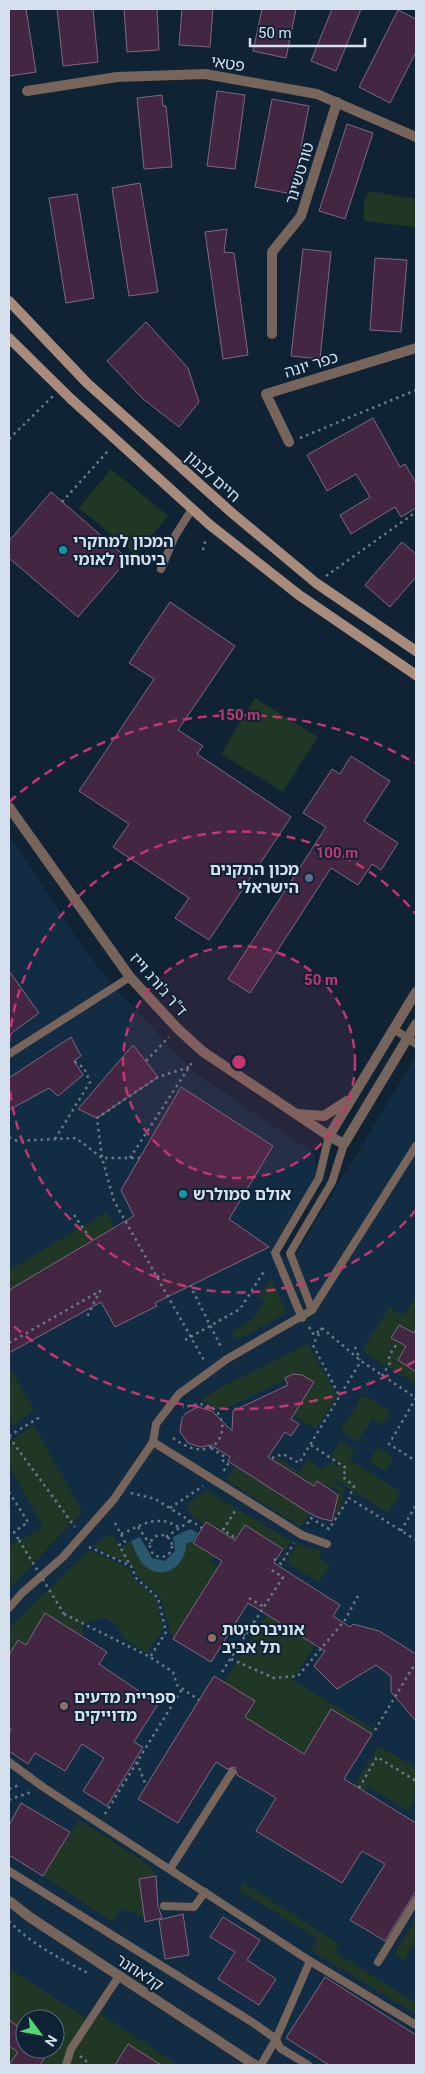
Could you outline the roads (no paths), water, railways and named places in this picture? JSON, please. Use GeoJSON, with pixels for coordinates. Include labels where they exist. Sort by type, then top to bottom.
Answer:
{"type":"FeatureCollection","features":[{"type":"Feature","properties":{"kind":"main road","name":"חיים לבנון"},"geometry":{"type":"LineString","coordinates":[[9,301],[87,383],[232,513],[316,583],[416,651]]}},
{"type":"Feature","properties":{"kind":"main road"},"geometry":{"type":"LineString","coordinates":[[9,338],[60,389],[192,508],[299,595],[416,676]]}},
{"type":"Feature","properties":{"kind":"street","name":"פטאי"},"geometry":{"type":"LineString","coordinates":[[26,91],[117,77],[205,74],[317,94],[416,136]]}},
{"type":"Feature","properties":{"kind":"street","name":"טורטשינר"},"geometry":{"type":"LineString","coordinates":[[272,334],[272,252],[301,216],[337,102]]}},
{"type":"Feature","properties":{"kind":"street","name":"כפר יונה"},"geometry":{"type":"LineString","coordinates":[[289,442],[266,394],[416,348]]}},
{"type":"Feature","properties":{"kind":"street","name":"ד\"ר ג'ורג וייז"},"geometry":{"type":"LineString","coordinates":[[9,807],[130,976],[177,1028],[202,1051],[287,1110],[344,1144]]}},
{"type":"Feature","properties":{"kind":"street"},"geometry":{"type":"LineString","coordinates":[[329,1136],[416,992]]}},
{"type":"Feature","properties":{"kind":"street"},"geometry":{"type":"LineString","coordinates":[[344,1144],[412,1041],[416,1024]]}},
{"type":"Feature","properties":{"kind":"street"},"geometry":{"type":"LineString","coordinates":[[287,1110],[307,1116],[324,1116],[341,1106],[358,1089]]}},
{"type":"Feature","properties":{"kind":"street","name":"קלאוזנר"},"geometry":{"type":"LineString","coordinates":[[9,1901],[255,2065]]}},
{"type":"Feature","properties":{"kind":"lane"},"geometry":{"type":"LineString","coordinates":[[161,569],[175,536],[192,508]]}},
{"type":"Feature","properties":{"kind":"lane"},"geometry":{"type":"LineString","coordinates":[[9,1054],[130,976]]}},
{"type":"Feature","properties":{"kind":"lane"},"geometry":{"type":"LineString","coordinates":[[394,1030],[412,1041]]}},
{"type":"Feature","properties":{"kind":"lane"},"geometry":{"type":"LineString","coordinates":[[302,1318],[275,1253],[318,1178],[329,1136]]}},
{"type":"Feature","properties":{"kind":"lane"},"geometry":{"type":"LineString","coordinates":[[312,1310],[290,1253],[332,1182],[344,1144]]}},
{"type":"Feature","properties":{"kind":"lane"},"geometry":{"type":"LineString","coordinates":[[9,1608],[22,1593],[51,1569],[114,1499],[153,1442],[156,1424],[168,1406],[184,1389],[227,1359],[302,1318],[312,1310],[416,1146]]}},
{"type":"Feature","properties":{"kind":"lane"},"geometry":{"type":"LineString","coordinates":[[153,1442],[302,1535],[327,1544]]}},
{"type":"Feature","properties":{"kind":"lane"},"geometry":{"type":"LineString","coordinates":[[9,1600],[22,1593]]}},
{"type":"Feature","properties":{"kind":"lane"},"geometry":{"type":"LineString","coordinates":[[9,1762],[100,1824],[310,1961],[416,2025]]}},
{"type":"Feature","properties":{"kind":"lane"},"geometry":{"type":"LineString","coordinates":[[170,1869],[232,1772]]}},
{"type":"Feature","properties":{"kind":"lane"},"geometry":{"type":"LineString","coordinates":[[9,1871],[252,2022],[276,2039],[280,2048],[308,2065]]}},
{"type":"Feature","properties":{"kind":"lane"},"geometry":{"type":"LineString","coordinates":[[164,1906],[194,1907],[205,1892]]}},
{"type":"Feature","properties":{"kind":"lane"},"geometry":{"type":"LineString","coordinates":[[378,1962],[416,1900]]}},
{"type":"Feature","properties":{"kind":"lane"},"geometry":{"type":"LineString","coordinates":[[261,2065],[276,2039],[310,1961]]}},
{"type":"Feature","properties":{"kind":"lane"},"geometry":{"type":"LineString","coordinates":[[66,2065],[71,2049],[119,1976]]}},
{"type":"Feature","properties":{"kind":"place","name":"המכון למחקרי ביטחון לאומי"},"geometry":{"type":"Point","coordinates":[63,550]}},
{"type":"Feature","properties":{"kind":"place","name":"מכון התקנים הישראלי"},"geometry":{"type":"Point","coordinates":[309,878]}},
{"type":"Feature","properties":{"kind":"place","name":"אולם סמולרש"},"geometry":{"type":"Point","coordinates":[183,1194]}},
{"type":"Feature","properties":{"kind":"place","name":"אוניברסיטת תל אביב"},"geometry":{"type":"Point","coordinates":[212,1638]}},
{"type":"Feature","properties":{"kind":"place","name":"ספריית מדעים מדוייקים"},"geometry":{"type":"Point","coordinates":[64,1706]}}]}
